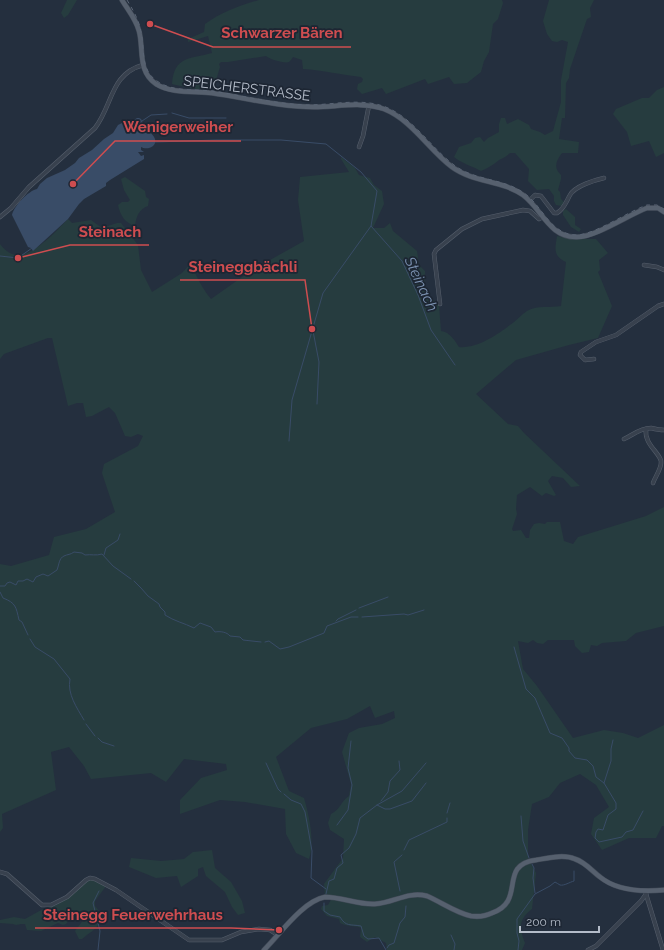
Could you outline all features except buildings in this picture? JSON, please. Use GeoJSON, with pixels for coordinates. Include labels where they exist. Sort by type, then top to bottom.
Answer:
{"type":"FeatureCollection","features":[{"type":"Feature","properties":{"kind":"main road","name":"SPEICHERSTRASSE"},"geometry":{"type":"LineString","coordinates":[[122,0],[139,29],[142,65],[152,81],[161,86],[174,90],[207,92],[300,106],[369,105],[384,109],[400,118],[456,170],[473,178],[512,188],[530,200],[550,226],[559,233],[567,236],[576,237],[588,235],[647,208],[658,208],[664,212]]}},
{"type":"Feature","properties":{"kind":"main road"},"geometry":{"type":"LineString","coordinates":[[264,950],[308,904],[321,898],[333,898],[375,904],[413,894],[420,894],[467,914],[479,916],[497,912],[506,905],[510,898],[514,875],[520,866],[526,862],[537,860],[562,857],[573,858],[582,862],[600,878],[611,884],[646,893],[664,890]]}},
{"type":"Feature","properties":{"kind":"street"},"geometry":{"type":"LineString","coordinates":[[0,217],[11,208],[29,187],[95,128],[102,119],[113,92],[122,77],[132,68],[142,65]]}},
{"type":"Feature","properties":{"kind":"street"},"geometry":{"type":"LineString","coordinates":[[359,147],[363,136],[369,105]]}},
{"type":"Feature","properties":{"kind":"street"},"geometry":{"type":"LineString","coordinates":[[530,200],[535,195],[541,196],[554,213],[557,213],[564,206],[573,191],[593,180],[604,178]]}},
{"type":"Feature","properties":{"kind":"street"},"geometry":{"type":"LineString","coordinates":[[440,304],[434,254],[436,250],[462,228],[482,219],[523,210],[530,212],[539,219],[543,217]]}},
{"type":"Feature","properties":{"kind":"street"},"geometry":{"type":"LineString","coordinates":[[644,265],[657,267],[664,270]]}},
{"type":"Feature","properties":{"kind":"street"},"geometry":{"type":"LineString","coordinates":[[594,359],[585,360],[580,355],[581,352],[596,342],[614,336],[658,306],[664,304]]}},
{"type":"Feature","properties":{"kind":"street"},"geometry":{"type":"LineString","coordinates":[[624,439],[636,432],[650,428],[664,430]]}},
{"type":"Feature","properties":{"kind":"street"},"geometry":{"type":"LineString","coordinates":[[646,429],[646,435],[649,442],[661,463],[653,483]]}},
{"type":"Feature","properties":{"kind":"street"},"geometry":{"type":"LineString","coordinates":[[0,872],[6,874],[42,905],[52,905],[74,891],[82,882],[90,878],[100,881],[144,908],[189,940],[222,940],[241,932],[259,929],[270,930],[278,935]]}},
{"type":"Feature","properties":{"kind":"street"},"geometry":{"type":"LineString","coordinates":[[588,950],[596,946],[641,901],[646,893]]}},
{"type":"Feature","properties":{"kind":"street"},"geometry":{"type":"LineString","coordinates":[[646,893],[663,950]]}},
{"type":"Feature","properties":{"kind":"green space"},"geometry":{"type":"Polygon","coordinates":[[[67,0],[77,0],[68,15],[64,18],[61,13],[67,0]]]}},
{"type":"Feature","properties":{"kind":"green space"},"geometry":{"type":"Polygon","coordinates":[[[259,0],[502,0],[503,3],[498,19],[493,24],[489,52],[484,61],[481,72],[467,83],[454,84],[449,77],[428,84],[425,79],[386,94],[382,88],[362,94],[357,89],[358,84],[362,82],[363,79],[361,77],[303,69],[302,60],[293,57],[289,62],[284,62],[277,61],[266,56],[221,62],[219,64],[220,67],[214,87],[210,89],[193,88],[172,84],[173,75],[180,63],[190,58],[212,53],[208,36],[188,42],[188,39],[204,32],[205,24],[217,16],[259,0]]]}},
{"type":"Feature","properties":{"kind":"green space"},"geometry":{"type":"Polygon","coordinates":[[[549,0],[594,0],[590,8],[591,17],[587,19],[570,69],[569,78],[566,83],[565,118],[562,118],[559,139],[579,142],[578,153],[562,153],[556,164],[557,170],[561,175],[558,190],[560,192],[561,199],[564,202],[562,206],[556,205],[554,196],[549,189],[537,190],[528,181],[529,169],[515,153],[510,153],[481,171],[459,161],[454,157],[459,147],[471,143],[475,138],[480,137],[484,142],[499,132],[501,118],[505,118],[507,124],[518,119],[529,125],[531,129],[545,135],[553,131],[561,102],[561,80],[568,42],[562,40],[557,42],[552,41],[547,34],[543,21],[549,0]]]}},
{"type":"Feature","properties":{"kind":"green space"},"geometry":{"type":"Polygon","coordinates":[[[664,87],[664,153],[656,157],[649,141],[631,146],[627,132],[613,114],[616,109],[642,98],[649,98],[657,90],[664,87]]]}},
{"type":"Feature","properties":{"kind":"green space"},"geometry":{"type":"Polygon","coordinates":[[[341,157],[355,168],[359,175],[370,178],[374,185],[382,191],[384,204],[373,228],[384,228],[390,223],[393,231],[417,251],[419,265],[425,271],[425,292],[439,305],[441,331],[450,335],[459,347],[479,344],[493,337],[531,309],[561,306],[566,262],[557,255],[557,236],[571,239],[596,239],[608,253],[599,260],[600,270],[598,272],[612,306],[598,338],[516,360],[476,394],[508,424],[518,426],[580,486],[571,487],[563,478],[552,476],[548,481],[556,495],[554,496],[546,493],[542,496],[530,487],[517,495],[517,514],[512,529],[513,531],[521,530],[526,538],[529,538],[530,530],[534,524],[560,522],[564,541],[573,544],[578,537],[646,516],[664,507],[664,626],[636,633],[626,641],[602,643],[597,646],[591,645],[589,652],[582,653],[575,646],[574,640],[548,640],[543,644],[537,643],[533,640],[528,643],[518,641],[523,669],[537,686],[573,738],[604,730],[623,733],[638,738],[664,725],[664,826],[662,826],[656,838],[629,838],[602,850],[591,834],[594,818],[609,807],[596,785],[580,774],[560,783],[549,797],[532,804],[528,830],[528,858],[536,873],[532,909],[524,917],[521,924],[525,943],[522,950],[387,950],[386,943],[375,937],[367,942],[360,937],[361,928],[340,923],[339,919],[327,916],[321,909],[322,906],[328,905],[333,896],[325,896],[324,884],[343,858],[344,839],[330,830],[328,823],[331,814],[337,810],[349,796],[351,784],[342,752],[349,733],[359,728],[382,724],[395,718],[394,711],[375,718],[370,706],[347,719],[311,728],[276,757],[289,791],[304,798],[311,836],[311,852],[309,859],[296,853],[286,834],[285,809],[245,802],[220,800],[180,814],[180,800],[201,778],[227,770],[226,764],[184,759],[166,782],[151,773],[91,779],[84,766],[69,747],[51,752],[56,790],[2,814],[3,828],[0,832],[0,564],[11,566],[49,555],[54,537],[86,529],[115,512],[102,473],[104,464],[138,446],[143,436],[138,434],[131,437],[125,436],[115,413],[109,407],[92,416],[86,417],[83,403],[68,406],[52,338],[48,338],[4,354],[0,359],[0,244],[10,253],[19,255],[27,253],[42,244],[68,219],[72,223],[91,220],[102,228],[121,223],[138,245],[141,270],[152,292],[182,273],[191,263],[201,284],[211,299],[252,270],[304,241],[298,200],[300,177],[349,172],[341,157]]]}},
{"type":"Feature","properties":{"kind":"green space"},"geometry":{"type":"Polygon","coordinates":[[[125,177],[145,191],[146,197],[149,199],[148,206],[142,209],[138,214],[135,226],[128,223],[120,212],[118,205],[122,202],[128,202],[130,200],[124,190],[121,179],[125,177]]]}},
{"type":"Feature","properties":{"kind":"green space"},"geometry":{"type":"Polygon","coordinates":[[[566,209],[575,217],[575,225],[581,229],[579,232],[571,227],[563,215],[563,211],[566,209]]]}},
{"type":"Feature","properties":{"kind":"green space"},"geometry":{"type":"Polygon","coordinates":[[[212,850],[215,868],[231,882],[242,901],[245,913],[238,915],[232,907],[225,892],[206,876],[203,867],[198,869],[198,876],[181,887],[177,876],[156,878],[129,867],[131,858],[161,861],[184,859],[193,852],[212,850]]]}},
{"type":"Feature","properties":{"kind":"green space"},"geometry":{"type":"Polygon","coordinates":[[[96,880],[106,886],[95,901],[95,906],[101,916],[101,921],[99,925],[82,939],[79,939],[75,931],[84,919],[83,914],[79,913],[72,917],[66,924],[63,925],[58,923],[41,931],[27,930],[25,924],[16,925],[0,923],[0,920],[14,917],[25,919],[43,909],[56,905],[87,881],[96,880]]]}},
{"type":"Feature","properties":{"kind":"water"},"geometry":{"type":"Polygon","coordinates":[[[137,118],[141,119],[144,125],[142,128],[143,130],[149,131],[155,139],[155,142],[151,148],[141,147],[141,150],[144,152],[138,152],[141,156],[144,155],[144,159],[110,180],[106,183],[106,186],[84,199],[68,219],[33,251],[28,247],[12,215],[18,203],[33,190],[37,189],[47,178],[65,170],[79,158],[92,150],[113,133],[118,125],[137,118]]]}},
{"type":"Feature","properties":{"kind":"waterway"},"geometry":{"type":"LineString","coordinates":[[172,113],[189,118],[226,118]]}},
{"type":"Feature","properties":{"kind":"waterway"},"geometry":{"type":"LineString","coordinates":[[142,121],[151,115],[167,114]]}},
{"type":"Feature","properties":{"kind":"waterway","name":"Steinach"},"geometry":{"type":"LineString","coordinates":[[155,142],[281,140],[326,144],[361,172],[377,191],[371,226],[402,261],[418,295],[431,330],[455,365]]}},
{"type":"Feature","properties":{"kind":"waterway"},"geometry":{"type":"LineString","coordinates":[[289,441],[292,400],[323,293],[371,226]]}},
{"type":"Feature","properties":{"kind":"waterway","name":"Steinach"},"geometry":{"type":"LineString","coordinates":[[0,256],[18,258],[32,248]]}},
{"type":"Feature","properties":{"kind":"waterway"},"geometry":{"type":"LineString","coordinates":[[313,331],[319,362],[317,404]]}},
{"type":"Feature","properties":{"kind":"waterway"},"geometry":{"type":"LineString","coordinates":[[104,555],[106,548],[118,540],[120,534]]}},
{"type":"Feature","properties":{"kind":"waterway"},"geometry":{"type":"LineString","coordinates":[[0,586],[5,586],[10,582],[16,585],[18,581],[27,579],[33,582],[36,577],[43,574],[48,576],[57,570],[62,557],[74,552],[85,555],[102,554],[113,566],[131,579]]}},
{"type":"Feature","properties":{"kind":"waterway"},"geometry":{"type":"LineString","coordinates":[[134,581],[148,596],[159,604],[165,612],[165,615],[172,619],[194,628],[200,623],[211,627],[215,632],[223,632],[230,636],[240,637],[243,640],[261,642]]}},
{"type":"Feature","properties":{"kind":"waterway"},"geometry":{"type":"LineString","coordinates":[[0,592],[3,598],[15,606],[19,620],[22,622],[28,635]]}},
{"type":"Feature","properties":{"kind":"waterway"},"geometry":{"type":"LineString","coordinates":[[359,608],[388,597]]}},
{"type":"Feature","properties":{"kind":"waterway"},"geometry":{"type":"LineString","coordinates":[[336,621],[356,610]]}},
{"type":"Feature","properties":{"kind":"waterway"},"geometry":{"type":"LineString","coordinates":[[362,617],[408,615],[424,610]]}},
{"type":"Feature","properties":{"kind":"waterway"},"geometry":{"type":"LineString","coordinates":[[265,642],[269,641],[280,649],[289,647],[324,633],[327,626],[351,617],[358,617]]}},
{"type":"Feature","properties":{"kind":"waterway"},"geometry":{"type":"LineString","coordinates":[[30,639],[35,647],[54,659],[70,679],[69,685],[71,695],[84,720]]}},
{"type":"Feature","properties":{"kind":"waterway"},"geometry":{"type":"LineString","coordinates":[[514,647],[526,689],[535,698],[550,733],[562,738],[569,748],[569,751],[575,758],[587,760],[593,766],[596,777],[604,783],[616,803],[616,809],[608,815],[603,830],[598,829],[595,838],[599,842],[622,837],[626,832],[633,830],[643,811]]}},
{"type":"Feature","properties":{"kind":"waterway"},"geometry":{"type":"LineString","coordinates":[[86,724],[95,736]]}},
{"type":"Feature","properties":{"kind":"waterway"},"geometry":{"type":"LineString","coordinates":[[98,738],[102,742],[114,746]]}},
{"type":"Feature","properties":{"kind":"waterway"},"geometry":{"type":"LineString","coordinates":[[604,783],[611,761],[613,740]]}},
{"type":"Feature","properties":{"kind":"waterway"},"geometry":{"type":"LineString","coordinates":[[337,825],[348,810],[352,785],[348,768],[351,741]]}},
{"type":"Feature","properties":{"kind":"waterway"},"geometry":{"type":"LineString","coordinates":[[381,801],[388,792],[390,781],[400,770],[399,761]]}},
{"type":"Feature","properties":{"kind":"waterway"},"geometry":{"type":"LineString","coordinates":[[266,763],[278,789],[281,792]]}},
{"type":"Feature","properties":{"kind":"waterway"},"geometry":{"type":"LineString","coordinates":[[326,894],[329,881],[334,879],[337,868],[343,863],[341,855],[349,848],[356,834],[360,818],[377,805],[402,791],[426,763]]}},
{"type":"Feature","properties":{"kind":"waterway"},"geometry":{"type":"LineString","coordinates":[[377,805],[385,809],[390,809],[412,801],[426,783]]}},
{"type":"Feature","properties":{"kind":"waterway"},"geometry":{"type":"LineString","coordinates":[[284,794],[291,800],[301,804],[305,812],[312,851],[311,878],[326,889]]}},
{"type":"Feature","properties":{"kind":"waterway"},"geometry":{"type":"LineString","coordinates":[[447,813],[450,803]]}},
{"type":"Feature","properties":{"kind":"waterway"},"geometry":{"type":"LineString","coordinates":[[521,816],[523,841],[529,858]]}},
{"type":"Feature","properties":{"kind":"waterway"},"geometry":{"type":"LineString","coordinates":[[404,850],[409,840],[447,822],[447,818]]}},
{"type":"Feature","properties":{"kind":"waterway"},"geometry":{"type":"LineString","coordinates":[[400,891],[394,862],[402,855]]}},
{"type":"Feature","properties":{"kind":"waterway"},"geometry":{"type":"LineString","coordinates":[[532,864],[534,868],[533,878],[535,893]]}},
{"type":"Feature","properties":{"kind":"waterway"},"geometry":{"type":"LineString","coordinates":[[518,950],[519,941],[517,933],[517,919],[535,894],[555,882],[562,885],[574,881],[574,871]]}},
{"type":"Feature","properties":{"kind":"waterway"},"geometry":{"type":"LineString","coordinates":[[98,950],[100,931],[93,903],[99,891]]}},
{"type":"Feature","properties":{"kind":"waterway"},"geometry":{"type":"LineString","coordinates":[[324,903],[324,911],[330,915],[340,917],[346,924],[361,926],[364,936],[368,939],[379,938],[386,950]]}},
{"type":"Feature","properties":{"kind":"waterway"},"geometry":{"type":"LineString","coordinates":[[387,948],[389,945],[394,943],[400,923],[405,917],[406,906]]}},
{"type":"Feature","properties":{"kind":"waterway"},"geometry":{"type":"LineString","coordinates":[[451,935],[455,944],[454,950]]}},
{"type":"Feature","properties":{"kind":"railway"},"geometry":{"type":"LineString","coordinates":[[127,0],[136,15],[140,28],[144,59],[148,71],[163,85],[295,104],[316,105],[345,102],[365,102],[383,106],[403,117],[412,124],[445,158],[462,170],[516,188],[524,193],[553,225],[568,234],[585,234],[647,205],[657,205],[664,209]]}},
{"type":"Feature","properties":{"kind":"place","name":"Schwarzer Bären"},"geometry":{"type":"Point","coordinates":[150,24]}},
{"type":"Feature","properties":{"kind":"place","name":"Wenigerweiher"},"geometry":{"type":"Point","coordinates":[73,184]}},
{"type":"Feature","properties":{"kind":"place","name":"Steinach"},"geometry":{"type":"Point","coordinates":[18,258]}},
{"type":"Feature","properties":{"kind":"place","name":"Steineggbächli"},"geometry":{"type":"Point","coordinates":[312,329]}},
{"type":"Feature","properties":{"kind":"place","name":"Steinegg Feuerwehrhaus"},"geometry":{"type":"Point","coordinates":[279,930]}}]}
